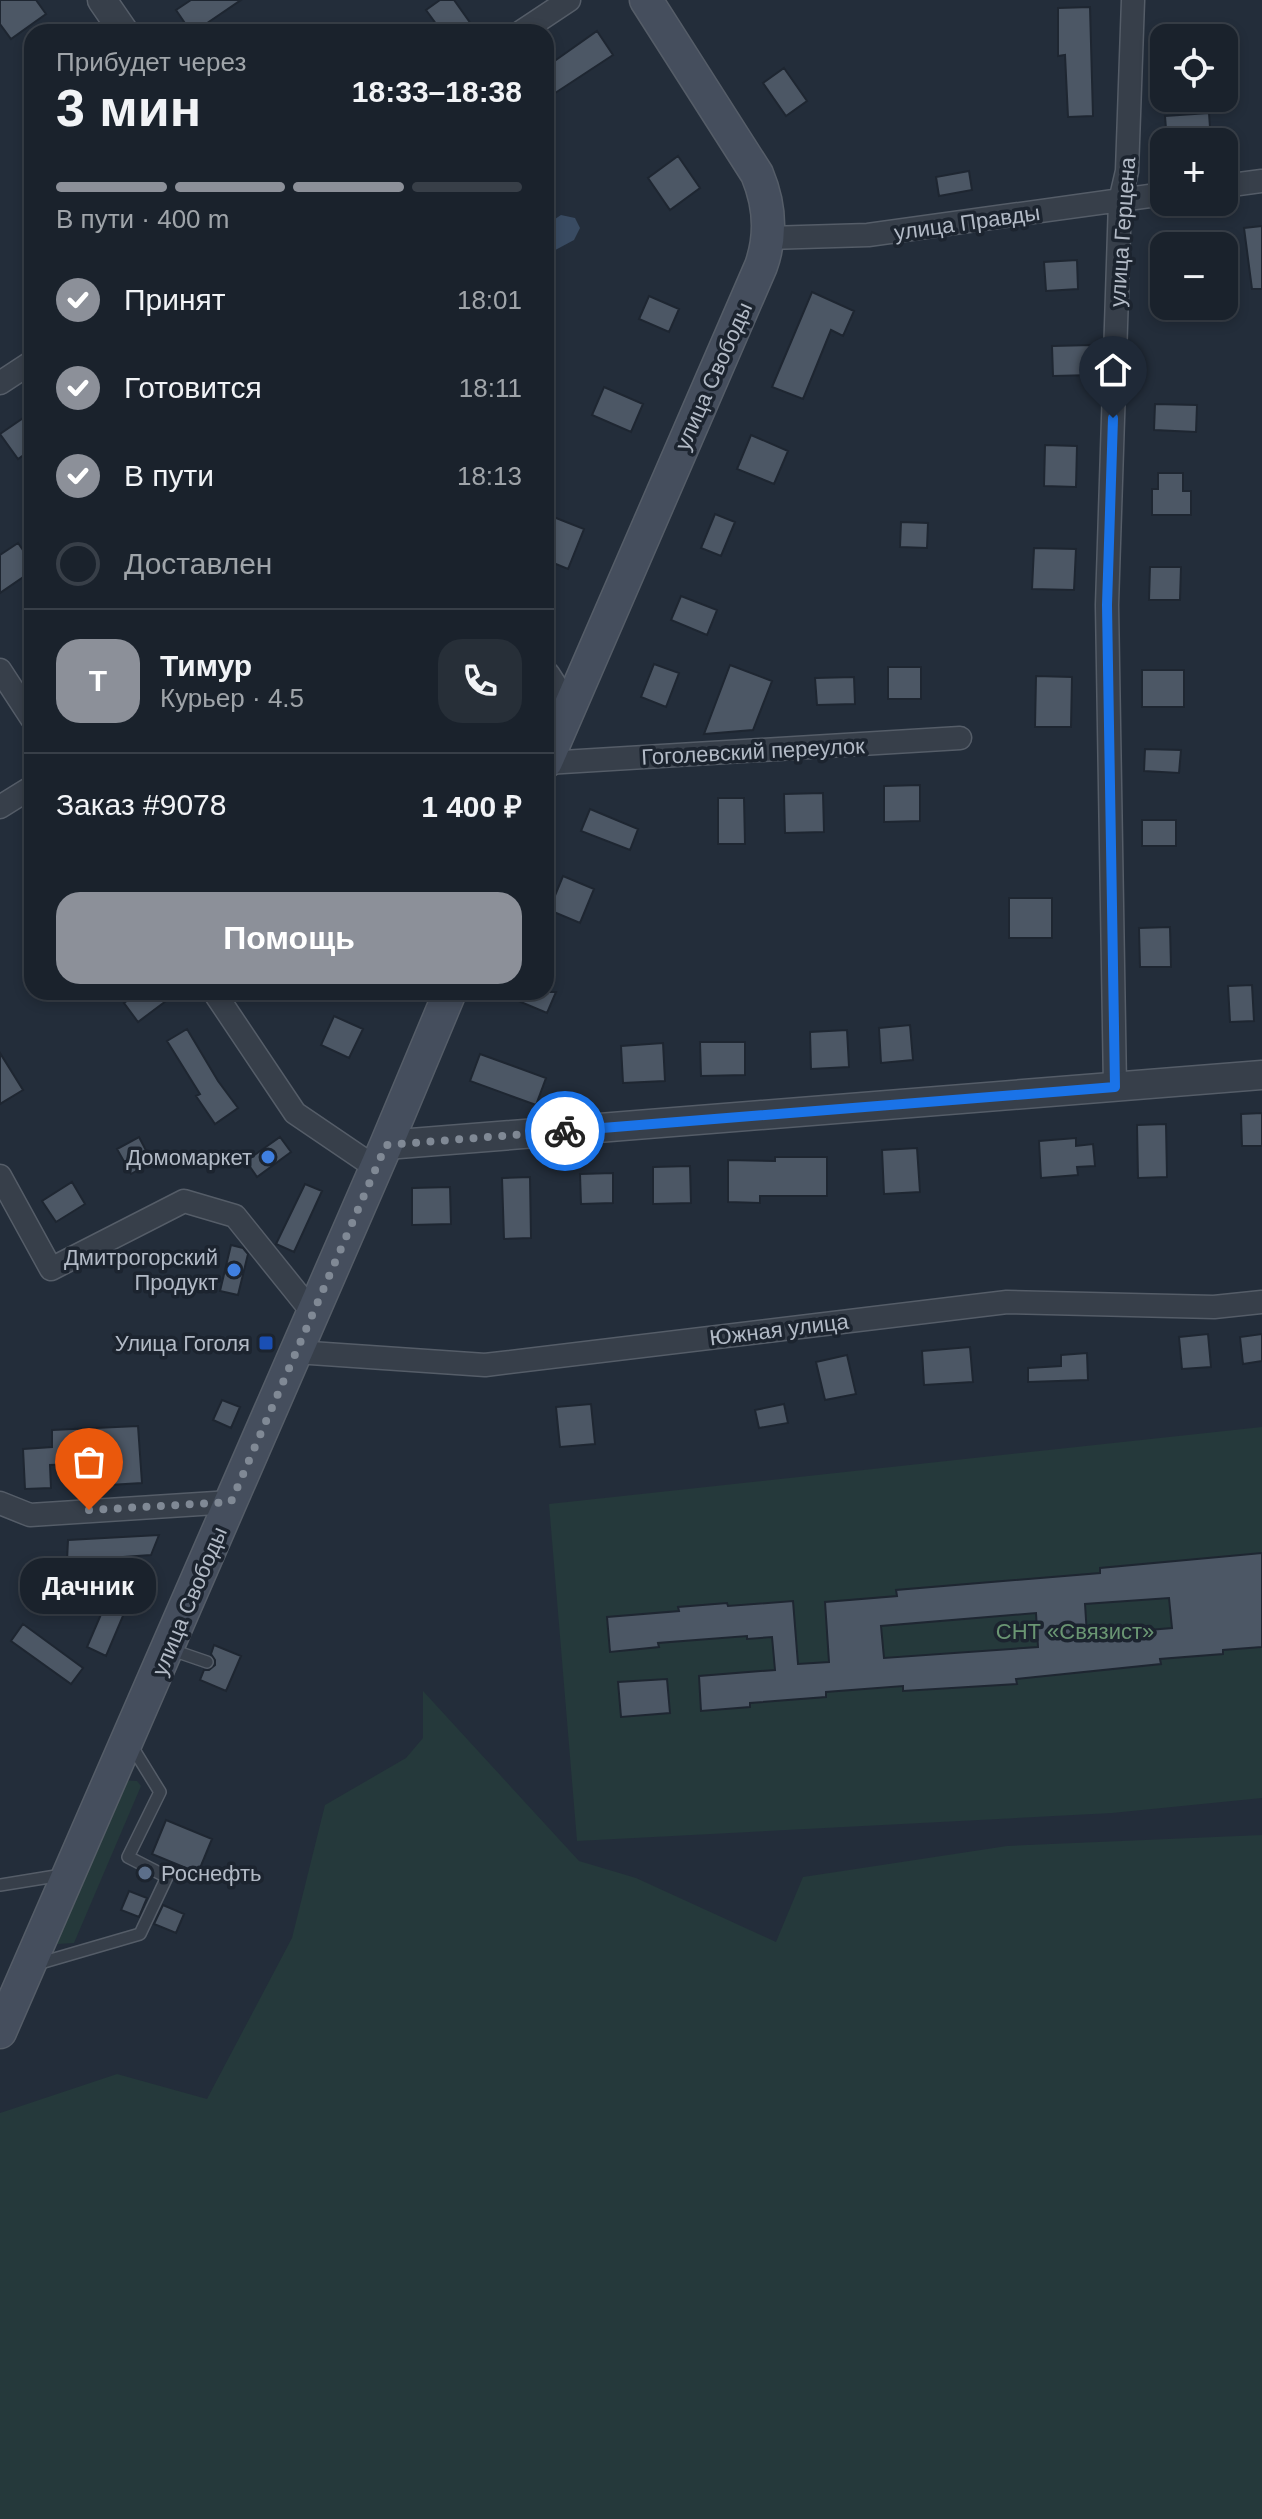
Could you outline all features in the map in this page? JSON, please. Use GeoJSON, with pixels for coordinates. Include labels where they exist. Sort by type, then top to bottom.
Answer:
{"type":"FeatureCollection","features":[{"type":"Feature","properties":{"kind":"main road","name":"улица Свободы"},"geometry":{"type":"LineString","coordinates":[[554,743],[761,266],[768,238],[767,206],[757,174],[646,0]]}},
{"type":"Feature","properties":{"kind":"main road","name":"улица Свободы"},"geometry":{"type":"LineString","coordinates":[[0,2032],[447,1000]]}},
{"type":"Feature","properties":{"kind":"street"},"geometry":{"type":"LineString","coordinates":[[102,0],[118,24]]}},
{"type":"Feature","properties":{"kind":"street"},"geometry":{"type":"LineString","coordinates":[[533,24],[569,0]]}},
{"type":"Feature","properties":{"kind":"street","name":"улица Герцена"},"geometry":{"type":"LineString","coordinates":[[1115,1087],[1107,605],[1120,201],[1127,171],[1133,0]]}},
{"type":"Feature","properties":{"kind":"street"},"geometry":{"type":"LineString","coordinates":[[1238,184],[1262,181]]}},
{"type":"Feature","properties":{"kind":"street","name":"улица Правды"},"geometry":{"type":"LineString","coordinates":[[768,238],[868,235],[1150,196]]}},
{"type":"Feature","properties":{"kind":"street"},"geometry":{"type":"LineString","coordinates":[[0,383],[24,367]]}},
{"type":"Feature","properties":{"kind":"street"},"geometry":{"type":"LineString","coordinates":[[0,670],[24,707]]}},
{"type":"Feature","properties":{"kind":"street"},"geometry":{"type":"LineString","coordinates":[[554,688],[568,710]]}},
{"type":"Feature","properties":{"kind":"street","name":"Гоголевский переулок"},"geometry":{"type":"LineString","coordinates":[[554,762],[960,738]]}},
{"type":"Feature","properties":{"kind":"street"},"geometry":{"type":"LineString","coordinates":[[0,807],[24,792]]}},
{"type":"Feature","properties":{"kind":"street"},"geometry":{"type":"LineString","coordinates":[[219,1000],[295,1113],[381,1156],[1262,1075]]}},
{"type":"Feature","properties":{"kind":"street"},"geometry":{"type":"LineString","coordinates":[[0,1176],[51,1269],[184,1201],[235,1216],[313,1313]]}},
{"type":"Feature","properties":{"kind":"street","name":"Южная улица"},"geometry":{"type":"LineString","coordinates":[[296,1352],[485,1365],[1007,1302],[1214,1307],[1262,1302]]}},
{"type":"Feature","properties":{"kind":"street"},"geometry":{"type":"LineString","coordinates":[[0,1503],[30,1515],[231,1502]]}},
{"type":"Feature","properties":{"kind":"lane"},"geometry":{"type":"LineString","coordinates":[[168,1648],[207,1662]]}},
{"type":"Feature","properties":{"kind":"lane"},"geometry":{"type":"LineString","coordinates":[[29,1967],[140,1934],[167,1877],[128,1857],[160,1792],[128,1740]]}},
{"type":"Feature","properties":{"kind":"lane"},"geometry":{"type":"LineString","coordinates":[[0,1885],[70,1873]]}},
{"type":"Feature","properties":{"kind":"green space","name":"СНТ «Связист»"},"geometry":{"type":"Polygon","coordinates":[[[1262,1427],[1262,1798],[1112,1813],[577,1841],[549,1504],[1262,1427]]]}},
{"type":"Feature","properties":{"kind":"green space"},"geometry":{"type":"Polygon","coordinates":[[[423,1691],[579,1861],[636,1878],[776,1942],[803,1877],[1007,1846],[1262,1835],[1262,2519],[0,2519],[0,2113],[117,2074],[207,2099],[292,1938],[325,1805],[406,1758],[423,1738],[423,1691]]]}},
{"type":"Feature","properties":{"kind":"green space"},"geometry":{"type":"Polygon","coordinates":[[[117,1780],[137,1781],[141,1786],[74,1943],[57,1944],[52,1939],[117,1780]]]}},
{"type":"Feature","properties":{"kind":"water"},"geometry":{"type":"Polygon","coordinates":[[[561,215],[575,218],[580,228],[574,240],[554,251],[554,220],[561,215]]]}},
{"type":"Feature","properties":{"kind":"building"},"geometry":{"type":"Polygon","coordinates":[[[0,0],[36,0],[46,14],[32,24],[24,24],[24,30],[11,39],[0,24],[0,0]]]}},
{"type":"Feature","properties":{"kind":"building"},"geometry":{"type":"Polygon","coordinates":[[[191,0],[241,0],[206,24],[186,24],[176,10],[191,0]]]}},
{"type":"Feature","properties":{"kind":"building"},"geometry":{"type":"Polygon","coordinates":[[[440,0],[454,0],[471,24],[436,24],[426,10],[440,0]]]}},
{"type":"Feature","properties":{"kind":"building"},"geometry":{"type":"Polygon","coordinates":[[[1090,7],[1093,116],[1068,117],[1065,55],[1058,56],[1058,8],[1090,7]]]}},
{"type":"Feature","properties":{"kind":"building"},"geometry":{"type":"Polygon","coordinates":[[[597,31],[613,55],[554,94],[554,61],[597,31]]]}},
{"type":"Feature","properties":{"kind":"building"},"geometry":{"type":"Polygon","coordinates":[[[784,68],[807,101],[786,116],[763,83],[784,68]]]}},
{"type":"Feature","properties":{"kind":"building"},"geometry":{"type":"Polygon","coordinates":[[[1209,113],[1210,128],[1166,128],[1165,116],[1209,113]]]}},
{"type":"Feature","properties":{"kind":"building"},"geometry":{"type":"Polygon","coordinates":[[[678,156],[700,188],[670,210],[648,178],[678,156]]]}},
{"type":"Feature","properties":{"kind":"building"},"geometry":{"type":"Polygon","coordinates":[[[969,171],[972,190],[939,196],[936,177],[969,171]]]}},
{"type":"Feature","properties":{"kind":"building"},"geometry":{"type":"Polygon","coordinates":[[[1262,226],[1262,289],[1252,289],[1244,228],[1262,226]]]}},
{"type":"Feature","properties":{"kind":"building"},"geometry":{"type":"Polygon","coordinates":[[[1077,260],[1078,289],[1046,291],[1044,262],[1077,260]]]}},
{"type":"Feature","properties":{"kind":"building"},"geometry":{"type":"Polygon","coordinates":[[[812,292],[854,311],[843,336],[831,330],[803,399],[772,387],[812,292]]]}},
{"type":"Feature","properties":{"kind":"building"},"geometry":{"type":"Polygon","coordinates":[[[649,296],[679,309],[669,332],[639,319],[649,296]]]}},
{"type":"Feature","properties":{"kind":"building"},"geometry":{"type":"Polygon","coordinates":[[[1092,345],[1093,375],[1053,376],[1052,346],[1092,345]]]}},
{"type":"Feature","properties":{"kind":"building"},"geometry":{"type":"Polygon","coordinates":[[[604,387],[643,404],[631,432],[592,415],[604,387]]]}},
{"type":"Feature","properties":{"kind":"building"},"geometry":{"type":"Polygon","coordinates":[[[1155,404],[1197,405],[1196,432],[1154,430],[1155,404]]]}},
{"type":"Feature","properties":{"kind":"building"},"geometry":{"type":"Polygon","coordinates":[[[24,418],[24,455],[18,459],[0,434],[24,418]]]}},
{"type":"Feature","properties":{"kind":"building"},"geometry":{"type":"Polygon","coordinates":[[[751,435],[788,451],[774,484],[737,469],[751,435]]]}},
{"type":"Feature","properties":{"kind":"building"},"geometry":{"type":"Polygon","coordinates":[[[1045,445],[1077,446],[1076,487],[1044,486],[1045,445]]]}},
{"type":"Feature","properties":{"kind":"building"},"geometry":{"type":"Polygon","coordinates":[[[1158,473],[1183,473],[1183,491],[1191,491],[1191,515],[1152,515],[1152,489],[1158,489],[1158,473]]]}},
{"type":"Feature","properties":{"kind":"building"},"geometry":{"type":"Polygon","coordinates":[[[715,514],[735,522],[721,556],[701,548],[715,514]]]}},
{"type":"Feature","properties":{"kind":"building"},"geometry":{"type":"Polygon","coordinates":[[[554,517],[584,529],[568,569],[554,563],[554,517]]]}},
{"type":"Feature","properties":{"kind":"building"},"geometry":{"type":"Polygon","coordinates":[[[901,522],[928,523],[927,548],[900,547],[901,522]]]}},
{"type":"Feature","properties":{"kind":"building"},"geometry":{"type":"Polygon","coordinates":[[[18,543],[24,552],[24,576],[0,593],[0,555],[18,543]]]}},
{"type":"Feature","properties":{"kind":"building"},"geometry":{"type":"Polygon","coordinates":[[[1034,548],[1076,549],[1074,590],[1032,589],[1034,548]]]}},
{"type":"Feature","properties":{"kind":"building"},"geometry":{"type":"Polygon","coordinates":[[[1150,567],[1181,567],[1180,600],[1149,600],[1150,567]]]}},
{"type":"Feature","properties":{"kind":"building"},"geometry":{"type":"Polygon","coordinates":[[[681,596],[717,610],[707,635],[671,620],[681,596]]]}},
{"type":"Feature","properties":{"kind":"building"},"geometry":{"type":"Polygon","coordinates":[[[654,664],[679,673],[666,707],[641,697],[654,664]]]}},
{"type":"Feature","properties":{"kind":"building"},"geometry":{"type":"Polygon","coordinates":[[[730,665],[772,681],[753,730],[704,734],[730,665]]]}},
{"type":"Feature","properties":{"kind":"building"},"geometry":{"type":"Polygon","coordinates":[[[888,667],[921,667],[921,699],[888,699],[888,667]]]}},
{"type":"Feature","properties":{"kind":"building"},"geometry":{"type":"Polygon","coordinates":[[[1142,670],[1184,670],[1184,707],[1142,707],[1142,670]]]}},
{"type":"Feature","properties":{"kind":"building"},"geometry":{"type":"Polygon","coordinates":[[[1036,676],[1072,677],[1071,727],[1035,727],[1036,676]]]}},
{"type":"Feature","properties":{"kind":"building"},"geometry":{"type":"Polygon","coordinates":[[[854,677],[855,704],[817,705],[815,678],[854,677]]]}},
{"type":"Feature","properties":{"kind":"building"},"geometry":{"type":"Polygon","coordinates":[[[1145,749],[1181,750],[1179,773],[1144,771],[1145,749]]]}},
{"type":"Feature","properties":{"kind":"building"},"geometry":{"type":"Polygon","coordinates":[[[920,785],[920,821],[884,822],[884,786],[920,785]]]}},
{"type":"Feature","properties":{"kind":"building"},"geometry":{"type":"Polygon","coordinates":[[[823,793],[824,832],[785,833],[784,794],[823,793]]]}},
{"type":"Feature","properties":{"kind":"building"},"geometry":{"type":"Polygon","coordinates":[[[718,798],[744,798],[745,844],[718,844],[718,798]]]}},
{"type":"Feature","properties":{"kind":"building"},"geometry":{"type":"Polygon","coordinates":[[[590,809],[638,829],[630,850],[581,831],[590,809]]]}},
{"type":"Feature","properties":{"kind":"building"},"geometry":{"type":"Polygon","coordinates":[[[1142,820],[1176,820],[1176,846],[1142,846],[1142,820]]]}},
{"type":"Feature","properties":{"kind":"building"},"geometry":{"type":"Polygon","coordinates":[[[563,876],[594,889],[580,923],[554,912],[554,898],[563,876]]]}},
{"type":"Feature","properties":{"kind":"building"},"geometry":{"type":"Polygon","coordinates":[[[1009,898],[1052,898],[1052,938],[1009,938],[1009,898]]]}},
{"type":"Feature","properties":{"kind":"building"},"geometry":{"type":"Polygon","coordinates":[[[1170,927],[1171,967],[1140,967],[1139,928],[1170,927]]]}},
{"type":"Feature","properties":{"kind":"building"},"geometry":{"type":"Polygon","coordinates":[[[1252,985],[1254,1021],[1230,1022],[1228,986],[1252,985]]]}},
{"type":"Feature","properties":{"kind":"building"},"geometry":{"type":"Polygon","coordinates":[[[128,1000],[167,1000],[138,1022],[124,1003],[128,1000]]]}},
{"type":"Feature","properties":{"kind":"building"},"geometry":{"type":"Polygon","coordinates":[[[516,1000],[553,1000],[547,1013],[516,1000]]]}},
{"type":"Feature","properties":{"kind":"building"},"geometry":{"type":"Polygon","coordinates":[[[334,1016],[363,1029],[349,1058],[321,1045],[334,1016]]]}},
{"type":"Feature","properties":{"kind":"building"},"geometry":{"type":"Polygon","coordinates":[[[910,1025],[913,1060],[881,1063],[879,1028],[910,1025]]]}},
{"type":"Feature","properties":{"kind":"building"},"geometry":{"type":"Polygon","coordinates":[[[187,1029],[238,1108],[215,1124],[196,1096],[200,1094],[167,1041],[187,1029]]]}},
{"type":"Feature","properties":{"kind":"building"},"geometry":{"type":"Polygon","coordinates":[[[847,1030],[849,1067],[811,1069],[810,1032],[847,1030]]]}},
{"type":"Feature","properties":{"kind":"building"},"geometry":{"type":"Polygon","coordinates":[[[700,1042],[745,1042],[745,1075],[701,1076],[700,1042]]]}},
{"type":"Feature","properties":{"kind":"building"},"geometry":{"type":"Polygon","coordinates":[[[663,1043],[665,1081],[623,1083],[621,1046],[663,1043]]]}},
{"type":"Feature","properties":{"kind":"building"},"geometry":{"type":"Polygon","coordinates":[[[0,1053],[23,1090],[0,1104],[0,1053]]]}},
{"type":"Feature","properties":{"kind":"building"},"geometry":{"type":"Polygon","coordinates":[[[480,1054],[546,1078],[536,1105],[470,1081],[480,1054]]]}},
{"type":"Feature","properties":{"kind":"building"},"geometry":{"type":"Polygon","coordinates":[[[1262,1113],[1262,1146],[1242,1146],[1241,1114],[1262,1113]]]}},
{"type":"Feature","properties":{"kind":"building"},"geometry":{"type":"Polygon","coordinates":[[[1166,1124],[1167,1177],[1138,1178],[1137,1125],[1166,1124]]]}},
{"type":"Feature","properties":{"kind":"building"},"geometry":{"type":"Polygon","coordinates":[[[139,1137],[152,1162],[131,1174],[117,1149],[139,1137]]]}},
{"type":"Feature","properties":{"kind":"building","name":"Домомаркет"},"geometry":{"type":"Polygon","coordinates":[[[280,1137],[291,1152],[257,1177],[246,1161],[280,1137]]]}},
{"type":"Feature","properties":{"kind":"building"},"geometry":{"type":"Polygon","coordinates":[[[1076,1138],[1076,1146],[1093,1144],[1095,1166],[1077,1167],[1078,1175],[1041,1178],[1039,1141],[1076,1138]]]}},
{"type":"Feature","properties":{"kind":"building"},"geometry":{"type":"Polygon","coordinates":[[[917,1148],[920,1192],[884,1194],[882,1150],[917,1148]]]}},
{"type":"Feature","properties":{"kind":"building"},"geometry":{"type":"Polygon","coordinates":[[[775,1157],[827,1157],[827,1196],[760,1196],[760,1203],[728,1202],[728,1160],[775,1161],[775,1157]]]}},
{"type":"Feature","properties":{"kind":"building"},"geometry":{"type":"Polygon","coordinates":[[[690,1166],[691,1203],[653,1204],[653,1167],[690,1166]]]}},
{"type":"Feature","properties":{"kind":"building"},"geometry":{"type":"Polygon","coordinates":[[[613,1173],[613,1203],[581,1204],[580,1174],[613,1173]]]}},
{"type":"Feature","properties":{"kind":"building"},"geometry":{"type":"Polygon","coordinates":[[[530,1177],[531,1238],[504,1239],[502,1178],[530,1177]]]}},
{"type":"Feature","properties":{"kind":"building"},"geometry":{"type":"Polygon","coordinates":[[[72,1182],[85,1204],[56,1222],[42,1201],[72,1182]]]}},
{"type":"Feature","properties":{"kind":"building"},"geometry":{"type":"Polygon","coordinates":[[[305,1184],[322,1191],[294,1252],[276,1244],[305,1184]]]}},
{"type":"Feature","properties":{"kind":"building"},"geometry":{"type":"Polygon","coordinates":[[[450,1187],[451,1224],[412,1225],[412,1188],[450,1187]]]}},
{"type":"Feature","properties":{"kind":"building","name":"Дмитрогорский Продукт"},"geometry":{"type":"Polygon","coordinates":[[[231,1245],[243,1248],[248,1254],[238,1295],[220,1291],[231,1245]]]}},
{"type":"Feature","properties":{"kind":"building"},"geometry":{"type":"Polygon","coordinates":[[[1208,1334],[1211,1367],[1182,1369],[1179,1337],[1208,1334]]]}},
{"type":"Feature","properties":{"kind":"building"},"geometry":{"type":"Polygon","coordinates":[[[1262,1334],[1262,1361],[1243,1364],[1240,1337],[1262,1334]]]}},
{"type":"Feature","properties":{"kind":"building"},"geometry":{"type":"Polygon","coordinates":[[[970,1347],[973,1382],[924,1385],[922,1351],[970,1347]]]}},
{"type":"Feature","properties":{"kind":"building"},"geometry":{"type":"Polygon","coordinates":[[[1087,1353],[1088,1380],[1028,1382],[1028,1368],[1061,1366],[1061,1355],[1087,1353]]]}},
{"type":"Feature","properties":{"kind":"building"},"geometry":{"type":"Polygon","coordinates":[[[847,1355],[856,1394],[825,1400],[816,1362],[847,1355]]]}},
{"type":"Feature","properties":{"kind":"building"},"geometry":{"type":"Polygon","coordinates":[[[222,1400],[240,1407],[231,1428],[213,1420],[222,1400]]]}},
{"type":"Feature","properties":{"kind":"building"},"geometry":{"type":"Polygon","coordinates":[[[591,1404],[595,1444],[560,1447],[556,1407],[591,1404]]]}},
{"type":"Feature","properties":{"kind":"building"},"geometry":{"type":"Polygon","coordinates":[[[784,1404],[788,1423],[759,1428],[755,1410],[784,1404]]]}},
{"type":"Feature","properties":{"kind":"building"},"geometry":{"type":"Polygon","coordinates":[[[138,1426],[142,1483],[109,1485],[107,1463],[50,1465],[51,1488],[25,1489],[23,1449],[52,1447],[52,1430],[138,1426]]]}},
{"type":"Feature","properties":{"kind":"building"},"geometry":{"type":"Polygon","coordinates":[[[159,1535],[151,1555],[67,1561],[68,1540],[159,1535]]]}},
{"type":"Feature","properties":{"kind":"building"},"geometry":{"type":"Polygon","coordinates":[[[1262,1553],[1262,1647],[1160,1659],[1161,1664],[1016,1679],[1017,1684],[903,1691],[903,1686],[826,1692],[826,1697],[750,1703],[750,1707],[701,1711],[699,1676],[775,1670],[772,1637],[658,1643],[659,1647],[610,1652],[607,1617],[679,1611],[678,1607],[793,1601],[798,1664],[829,1662],[825,1602],[897,1596],[896,1590],[1100,1573],[1100,1568],[1262,1553]],[[1169,1598],[1085,1604],[1087,1635],[1172,1628],[1169,1598]],[[1036,1613],[881,1626],[884,1658],[1038,1647],[1036,1613]]]}},
{"type":"Feature","properties":{"kind":"building"},"geometry":{"type":"Polygon","coordinates":[[[114,1584],[134,1590],[106,1656],[87,1647],[114,1584]]]}},
{"type":"Feature","properties":{"kind":"building"},"geometry":{"type":"Polygon","coordinates":[[[23,1624],[83,1668],[71,1684],[11,1641],[23,1624]]]}},
{"type":"Feature","properties":{"kind":"building"},"geometry":{"type":"Polygon","coordinates":[[[214,1645],[241,1656],[226,1691],[200,1680],[204,1670],[215,1665],[211,1654],[214,1645]]]}},
{"type":"Feature","properties":{"kind":"building"},"geometry":{"type":"Polygon","coordinates":[[[667,1679],[670,1713],[621,1717],[618,1682],[667,1679]]]}},
{"type":"Feature","properties":{"kind":"building"},"geometry":{"type":"Polygon","coordinates":[[[166,1820],[212,1839],[198,1873],[152,1854],[166,1820]]]}},
{"type":"Feature","properties":{"kind":"building"},"geometry":{"type":"Polygon","coordinates":[[[129,1891],[147,1898],[139,1917],[121,1910],[129,1891]]]}},
{"type":"Feature","properties":{"kind":"building"},"geometry":{"type":"Polygon","coordinates":[[[163,1905],[184,1914],[176,1933],[154,1924],[163,1905]]]}},
{"type":"Feature","properties":{"kind":"way so far"},"geometry":{"type":"LineString","coordinates":[[89,1510],[231,1502],[386,1145],[565,1131]]}},
{"type":"Feature","properties":{"kind":"place","name":"Домомаркет"},"geometry":{"type":"Point","coordinates":[268,1157]}},
{"type":"Feature","properties":{"kind":"place","name":"Дмитрогорский Продукт"},"geometry":{"type":"Point","coordinates":[234,1270]}},
{"type":"Feature","properties":{"kind":"place","name":"Улица Гоголя"},"geometry":{"type":"Point","coordinates":[266,1343]}},
{"type":"Feature","properties":{"kind":"place","name":"Дачник"},"geometry":{"type":"Point","coordinates":[89,1510]}},
{"type":"Feature","properties":{"kind":"place","name":"Роснефть"},"geometry":{"type":"Point","coordinates":[145,1873]}},
{"type":"Feature","properties":{"kind":"route"},"geometry":{"type":"LineString","coordinates":[[565,1131],[1115,1087],[1107,605],[1113,418]]}}]}
